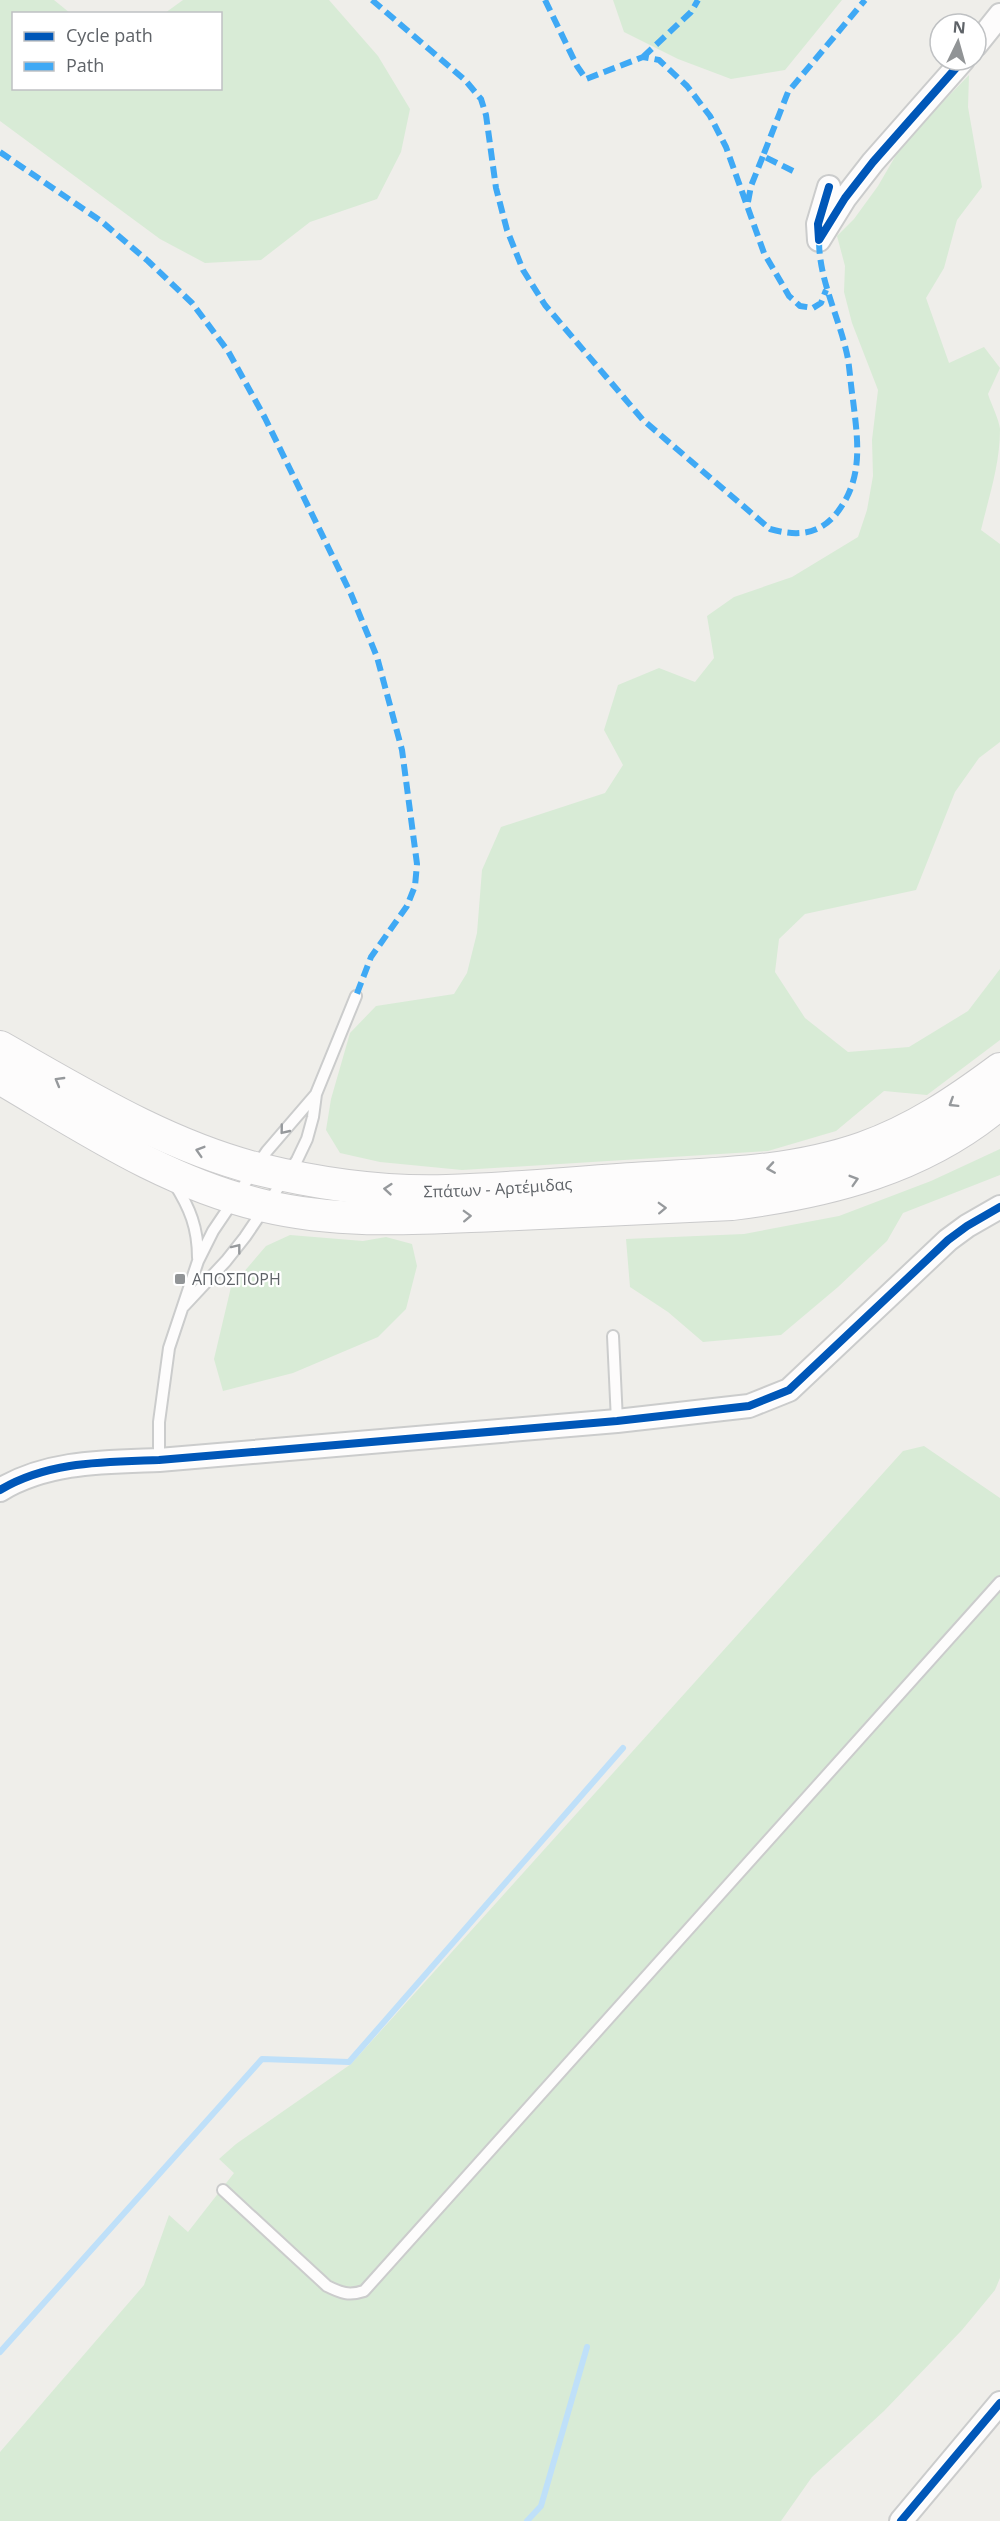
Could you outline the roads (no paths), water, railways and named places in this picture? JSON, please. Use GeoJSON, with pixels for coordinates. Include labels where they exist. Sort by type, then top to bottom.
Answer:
{"type":"FeatureCollection","features":[{"type":"Feature","properties":{"kind":"main road","name":"Σπάτων - Αρτέμιδας"},"geometry":{"type":"LineString","coordinates":[[0,1047],[110,1110],[189,1147],[287,1176],[394,1190],[446,1191],[745,1172],[824,1160],[899,1134],[958,1101],[1000,1069]]}},
{"type":"Feature","properties":{"kind":"main road","name":"Σπάτων - Αρτέμιδας"},"geometry":{"type":"LineString","coordinates":[[0,1078],[129,1155],[167,1173],[265,1206],[325,1216],[386,1219],[732,1204],[787,1197],[869,1176],[927,1151],[987,1114],[1000,1103]]}},
{"type":"Feature","properties":{"kind":"street"},"geometry":{"type":"LineString","coordinates":[[988,30],[1000,15]]}},
{"type":"Feature","properties":{"kind":"street"},"geometry":{"type":"LineString","coordinates":[[829,187],[818,224],[819,240],[844,198],[952,72]]}},
{"type":"Feature","properties":{"kind":"street"},"geometry":{"type":"LineString","coordinates":[[0,1490],[31,1475],[55,1468],[83,1464],[159,1460],[617,1421],[749,1406],[789,1390],[948,1240],[1000,1207]]}},
{"type":"Feature","properties":{"kind":"street"},"geometry":{"type":"LineString","coordinates":[[901,2521],[1000,2403]]}},
{"type":"Feature","properties":{"kind":"lane"},"geometry":{"type":"LineString","coordinates":[[184,1307],[226,1262],[287,1176],[307,1139],[316,1094],[356,996]]}},
{"type":"Feature","properties":{"kind":"lane"},"geometry":{"type":"LineString","coordinates":[[159,1460],[159,1422],[164,1371],[175,1325],[184,1307],[198,1261],[213,1231],[255,1168],[283,1131],[316,1094]]}},
{"type":"Feature","properties":{"kind":"lane"},"geometry":{"type":"LineString","coordinates":[[167,1173],[193,1216],[198,1238],[198,1261]]}},
{"type":"Feature","properties":{"kind":"lane"},"geometry":{"type":"LineString","coordinates":[[613,1336],[617,1421]]}},
{"type":"Feature","properties":{"kind":"lane"},"geometry":{"type":"LineString","coordinates":[[223,2190],[327,2286],[343,2294],[353,2295],[364,2291],[1000,1582]]}},
{"type":"Feature","properties":{"kind":"waterway"},"geometry":{"type":"LineString","coordinates":[[0,2352],[262,2059],[349,2062],[623,1748]]}},
{"type":"Feature","properties":{"kind":"waterway"},"geometry":{"type":"LineString","coordinates":[[527,2521],[541,2506],[587,2347]]}},
{"type":"Feature","properties":{"kind":"place","name":"ΑΠΟΣΠΟΡΗ"},"geometry":{"type":"Point","coordinates":[180,1279]}}]}
